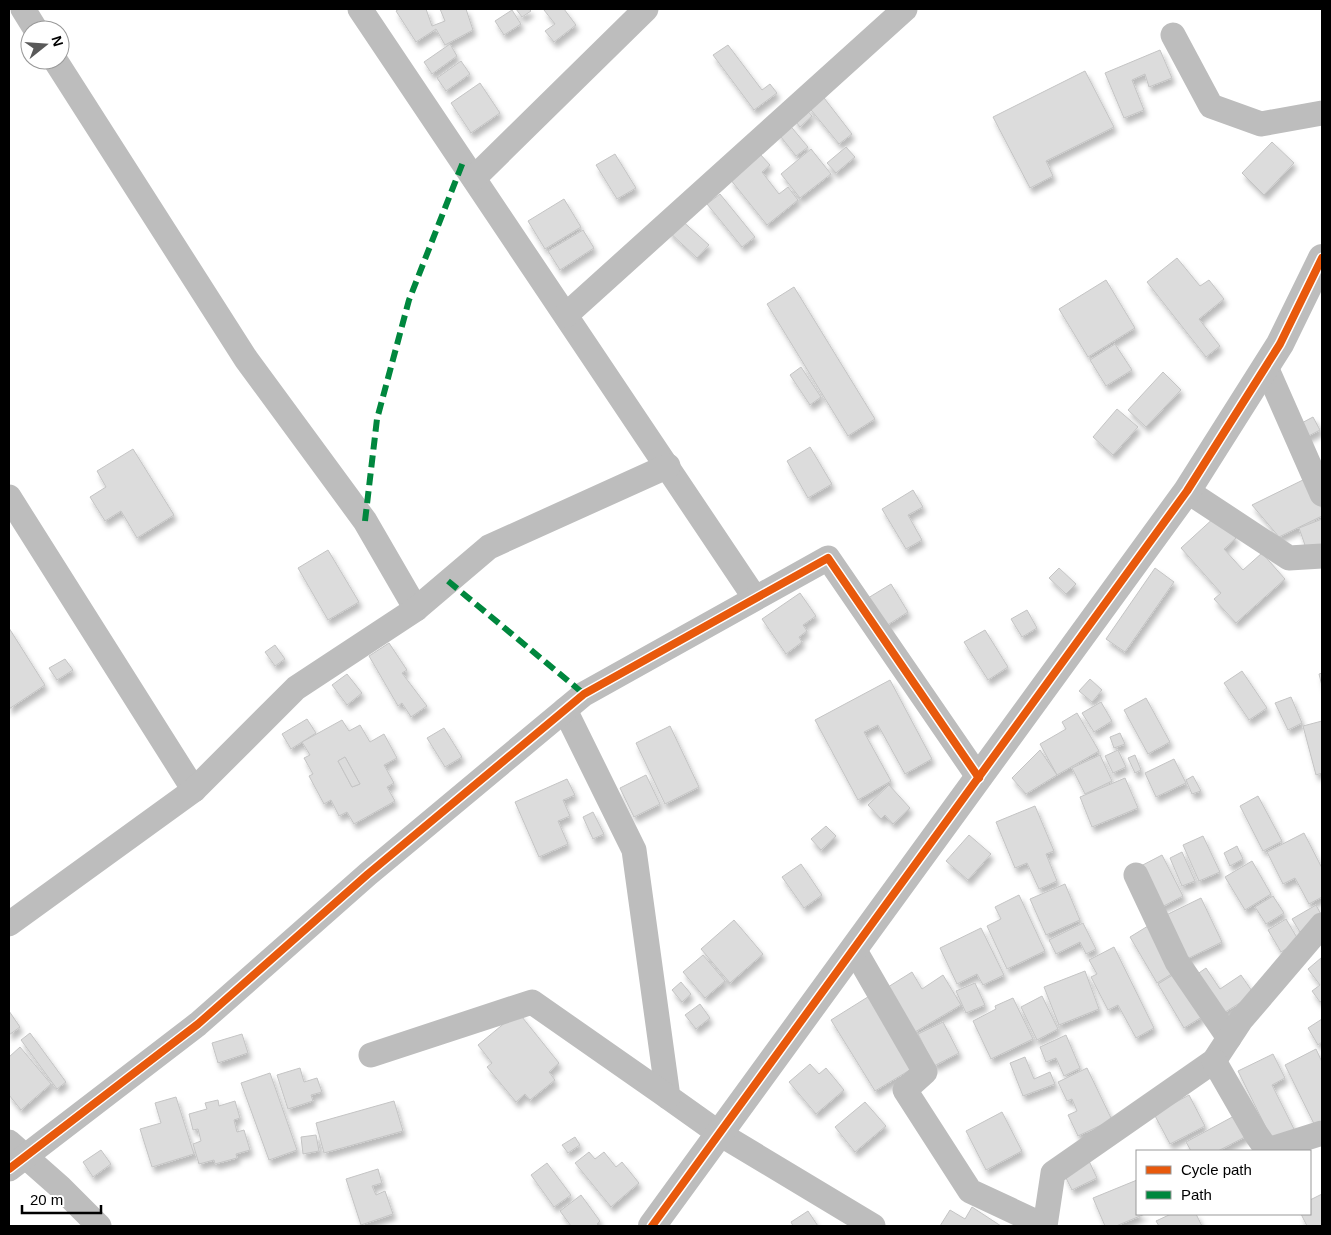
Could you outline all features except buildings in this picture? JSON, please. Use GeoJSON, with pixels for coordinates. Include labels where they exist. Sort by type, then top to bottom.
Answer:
{"type":"FeatureCollection","features":[{"type":"Feature","properties":{"kind":"street"},"geometry":{"type":"LineString","coordinates":[[22,9],[29,20]]}},
{"type":"Feature","properties":{"kind":"street"},"geometry":{"type":"LineString","coordinates":[[474,178],[646,9]]}},
{"type":"Feature","properties":{"kind":"street"},"geometry":{"type":"LineString","coordinates":[[566,315],[906,9]]}},
{"type":"Feature","properties":{"kind":"street"},"geometry":{"type":"LineString","coordinates":[[366,11],[474,178],[755,598]]}},
{"type":"Feature","properties":{"kind":"street"},"geometry":{"type":"LineString","coordinates":[[1174,35],[1211,106],[1261,124],[1322,113]]}},
{"type":"Feature","properties":{"kind":"street"},"geometry":{"type":"LineString","coordinates":[[61,70],[246,359],[365,521],[416,609]]}},
{"type":"Feature","properties":{"kind":"street"},"geometry":{"type":"LineString","coordinates":[[652,1226],[1187,491],[1280,344],[1322,258]]}},
{"type":"Feature","properties":{"kind":"street"},"geometry":{"type":"LineString","coordinates":[[1266,368],[1322,494]]}},
{"type":"Feature","properties":{"kind":"street"},"geometry":{"type":"LineString","coordinates":[[9,924],[194,790],[296,688],[416,609],[489,547],[668,466]]}},
{"type":"Feature","properties":{"kind":"street"},"geometry":{"type":"LineString","coordinates":[[1187,491],[1288,558],[1322,556]]}},
{"type":"Feature","properties":{"kind":"street"},"geometry":{"type":"LineString","coordinates":[[9,497],[194,790]]}},
{"type":"Feature","properties":{"kind":"street"},"geometry":{"type":"LineString","coordinates":[[99,1226],[60,1186],[14,1156],[198,1024],[368,874],[584,694],[828,558],[979,778]]}},
{"type":"Feature","properties":{"kind":"street"},"geometry":{"type":"LineString","coordinates":[[565,710],[634,850],[668,1097]]}},
{"type":"Feature","properties":{"kind":"street"},"geometry":{"type":"LineString","coordinates":[[1136,876],[1177,962],[1229,1038]]}},
{"type":"Feature","properties":{"kind":"street"},"geometry":{"type":"LineString","coordinates":[[854,949],[925,1072],[905,1090],[970,1192],[1045,1226],[1053,1173],[1214,1061],[1241,1020],[1322,925]]}},
{"type":"Feature","properties":{"kind":"street"},"geometry":{"type":"LineString","coordinates":[[371,1055],[532,1002],[720,1134],[873,1226]]}},
{"type":"Feature","properties":{"kind":"street"},"geometry":{"type":"LineString","coordinates":[[1214,1061],[1263,1144],[1271,1149],[1276,1149],[1319,1141]]}},
{"type":"Feature","properties":{"kind":"marked path"},"geometry":{"type":"LineString","coordinates":[[365,521],[377,419],[409,300],[463,162]]}},
{"type":"Feature","properties":{"kind":"marked path"},"geometry":{"type":"LineString","coordinates":[[448,581],[584,694]]}},
{"type":"Feature","properties":{"kind":"cycle path"},"geometry":{"type":"LineString","coordinates":[[652,1226],[1187,491],[1280,344],[1322,258]]}},
{"type":"Feature","properties":{"kind":"cycle path"},"geometry":{"type":"LineString","coordinates":[[9,1169],[198,1024],[368,874],[584,694],[828,558],[979,778]]}}]}
